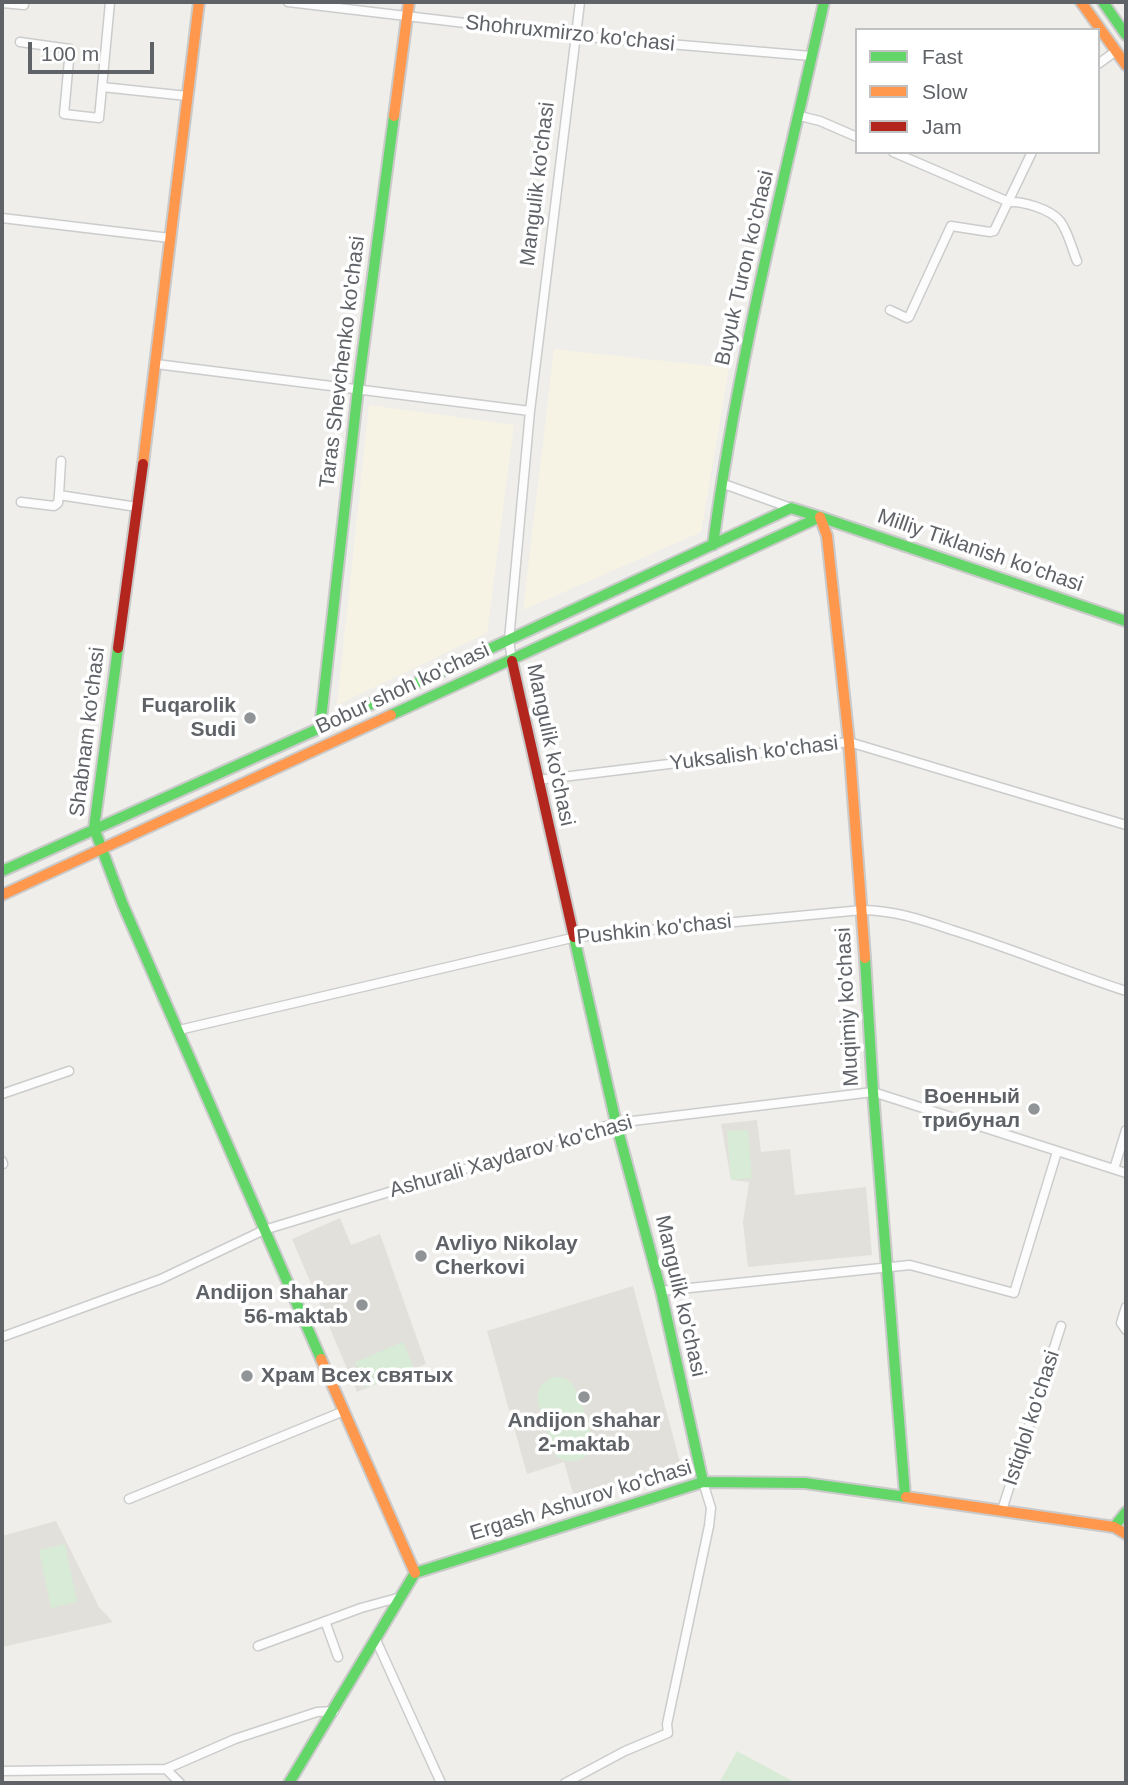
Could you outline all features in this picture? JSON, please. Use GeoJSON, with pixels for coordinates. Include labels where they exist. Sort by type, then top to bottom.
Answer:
{"type":"FeatureCollection","features":[{"type":"Feature","properties":{"kind":"street"},"geometry":{"type":"LineString","coordinates":[[20,42],[70,49],[64,114],[99,118],[110,2]]}},
{"type":"Feature","properties":{"kind":"street","name":"Shabnam ko'chasi"},"geometry":{"type":"LineString","coordinates":[[199,2],[156,363],[94,828],[123,905],[415,1573]]}},
{"type":"Feature","properties":{"kind":"street","name":"Shohruxmirzo ko'chasi"},"geometry":{"type":"LineString","coordinates":[[288,2],[575,36],[811,56]]}},
{"type":"Feature","properties":{"kind":"street","name":"Taras Shevchenko ko'chasi"},"geometry":{"type":"LineString","coordinates":[[320,728],[358,389],[409,2]]}},
{"type":"Feature","properties":{"kind":"street","name":"Mangulik ko'chasi"},"geometry":{"type":"LineString","coordinates":[[579,2],[530,411],[509,640],[616,1123],[661,1291],[703,1482]]}},
{"type":"Feature","properties":{"kind":"street","name":"Buyuk Turon ko'chasi"},"geometry":{"type":"LineString","coordinates":[[713,545],[721,483],[749,336],[824,2]]}},
{"type":"Feature","properties":{"kind":"street"},"geometry":{"type":"LineString","coordinates":[[1081,2],[1100,28]]}},
{"type":"Feature","properties":{"kind":"street"},"geometry":{"type":"LineString","coordinates":[[1103,2],[1126,35]]}},
{"type":"Feature","properties":{"kind":"street"},"geometry":{"type":"LineString","coordinates":[[2,3],[24,5]]}},
{"type":"Feature","properties":{"kind":"street"},"geometry":{"type":"LineString","coordinates":[[1100,29],[1126,65]]}},
{"type":"Feature","properties":{"kind":"street"},"geometry":{"type":"LineString","coordinates":[[1100,63],[1116,51]]}},
{"type":"Feature","properties":{"kind":"street"},"geometry":{"type":"LineString","coordinates":[[102,87],[187,96]]}},
{"type":"Feature","properties":{"kind":"street"},"geometry":{"type":"LineString","coordinates":[[800,116],[820,121],[855,136]]}},
{"type":"Feature","properties":{"kind":"street"},"geometry":{"type":"LineString","coordinates":[[898,154],[1009,202],[1020,201],[1052,215],[1060,222],[1077,261]]}},
{"type":"Feature","properties":{"kind":"street"},"geometry":{"type":"LineString","coordinates":[[890,310],[909,317],[951,226],[992,232],[1031,154]]}},
{"type":"Feature","properties":{"kind":"street"},"geometry":{"type":"LineString","coordinates":[[2,218],[170,238]]}},
{"type":"Feature","properties":{"kind":"street"},"geometry":{"type":"LineString","coordinates":[[156,363],[530,411]]}},
{"type":"Feature","properties":{"kind":"street"},"geometry":{"type":"LineString","coordinates":[[21,502],[54,506],[58,503],[61,461]]}},
{"type":"Feature","properties":{"kind":"street"},"geometry":{"type":"LineString","coordinates":[[721,483],[791,508]]}},
{"type":"Feature","properties":{"kind":"street"},"geometry":{"type":"LineString","coordinates":[[59,495],[137,507]]}},
{"type":"Feature","properties":{"kind":"street","name":"Bobur shoh ko'chasi"},"geometry":{"type":"LineString","coordinates":[[2,871],[320,728],[791,508]]}},
{"type":"Feature","properties":{"kind":"street","name":"Milliy Tiklanish ko'chasi"},"geometry":{"type":"LineString","coordinates":[[791,508],[1126,621]]}},
{"type":"Feature","properties":{"kind":"street","name":"Bobur shoh ko'chasi"},"geometry":{"type":"LineString","coordinates":[[2,895],[820,517]]}},
{"type":"Feature","properties":{"kind":"street","name":"Muqimiy ko'chasi"},"geometry":{"type":"LineString","coordinates":[[820,517],[827,536],[849,742],[905,1496]]}},
{"type":"Feature","properties":{"kind":"street","name":"Yuksalish ko'chasi"},"geometry":{"type":"LineString","coordinates":[[538,780],[849,742],[1126,825]]}},
{"type":"Feature","properties":{"kind":"street","name":"Pushkin ko'chasi"},"geometry":{"type":"LineString","coordinates":[[179,1030],[576,937],[862,910],[891,911],[918,919],[1011,948],[1126,991]]}},
{"type":"Feature","properties":{"kind":"street"},"geometry":{"type":"LineString","coordinates":[[2,1094],[69,1071]]}},
{"type":"Feature","properties":{"kind":"street","name":"Ashurali Xaydarov ko'chasi"},"geometry":{"type":"LineString","coordinates":[[2,1337],[161,1279],[264,1230],[616,1123],[873,1092],[1126,1173]]}},
{"type":"Feature","properties":{"kind":"street"},"geometry":{"type":"LineString","coordinates":[[1114,1170],[1126,1130]]}},
{"type":"Feature","properties":{"kind":"street"},"geometry":{"type":"LineString","coordinates":[[661,1291],[910,1265],[1014,1293],[1057,1152]]}},
{"type":"Feature","properties":{"kind":"street"},"geometry":{"type":"LineString","coordinates":[[1126,1307],[1121,1323],[1126,1330]]}},
{"type":"Feature","properties":{"kind":"street","name":"Istiqlol ko'chasi"},"geometry":{"type":"LineString","coordinates":[[1002,1510],[1061,1326]]}},
{"type":"Feature","properties":{"kind":"street"},"geometry":{"type":"LineString","coordinates":[[129,1499],[344,1411]]}},
{"type":"Feature","properties":{"kind":"street"},"geometry":{"type":"LineString","coordinates":[[565,1783],[625,1751],[668,1734],[667,1724],[709,1526],[711,1508],[703,1482]]}},
{"type":"Feature","properties":{"kind":"street","name":"Ergash Ashurov ko'chasi"},"geometry":{"type":"LineString","coordinates":[[415,1573],[703,1482],[804,1483],[1114,1527],[1126,1534]]}},
{"type":"Feature","properties":{"kind":"street"},"geometry":{"type":"LineString","coordinates":[[1114,1527],[1126,1512]]}},
{"type":"Feature","properties":{"kind":"street"},"geometry":{"type":"LineString","coordinates":[[289,1783],[415,1573]]}},
{"type":"Feature","properties":{"kind":"street"},"geometry":{"type":"LineString","coordinates":[[258,1646],[401,1597]]}},
{"type":"Feature","properties":{"kind":"street"},"geometry":{"type":"LineString","coordinates":[[325,1621],[338,1657]]}},
{"type":"Feature","properties":{"kind":"street"},"geometry":{"type":"LineString","coordinates":[[376,1640],[441,1783]]}},
{"type":"Feature","properties":{"kind":"street"},"geometry":{"type":"LineString","coordinates":[[2,1771],[166,1769],[236,1740],[317,1713],[334,1711]]}},
{"type":"Feature","properties":{"kind":"street"},"geometry":{"type":"LineString","coordinates":[[166,1769],[180,1783]]}},
{"type":"Feature","properties":{"kind":"shaded area"},"geometry":{"type":"Polygon","coordinates":[[[554,349],[729,368],[701,532],[523,610],[554,349]]]}},
{"type":"Feature","properties":{"kind":"shaded area"},"geometry":{"type":"Polygon","coordinates":[[[369,405],[514,425],[487,633],[337,705],[369,405]]]}},
{"type":"Feature","properties":{"kind":"shaded area"},"geometry":{"type":"Polygon","coordinates":[[[757,1120],[761,1152],[790,1149],[795,1195],[866,1187],[872,1255],[748,1267],[743,1222],[749,1182],[731,1180],[721,1124],[757,1120]]]}},
{"type":"Feature","properties":{"kind":"shaded area","name":"Andijon shahar 56-maktab"},"geometry":{"type":"Polygon","coordinates":[[[340,1218],[351,1245],[380,1234],[426,1364],[357,1392],[292,1239],[340,1218]]]}},
{"type":"Feature","properties":{"kind":"shaded area","name":"Andijon shahar 2-maktab"},"geometry":{"type":"Polygon","coordinates":[[[633,1286],[681,1466],[574,1497],[564,1462],[527,1474],[487,1331],[633,1286]]]}},
{"type":"Feature","properties":{"kind":"shaded area"},"geometry":{"type":"Polygon","coordinates":[[[56,1521],[99,1607],[113,1622],[2,1647],[2,1536],[56,1521]]]}},
{"type":"Feature","properties":{"kind":"green space"},"geometry":{"type":"Polygon","coordinates":[[[748,1130],[752,1178],[731,1180],[727,1131],[748,1130]]]}},
{"type":"Feature","properties":{"kind":"green space"},"geometry":{"type":"Polygon","coordinates":[[[403,1342],[414,1368],[366,1388],[355,1362],[403,1342]]]}},
{"type":"Feature","properties":{"kind":"green space"},"geometry":{"type":"Polygon","coordinates":[[[553,1377],[566,1379],[573,1385],[588,1421],[592,1444],[587,1455],[578,1460],[566,1460],[556,1456],[538,1404],[540,1388],[553,1377]]]}},
{"type":"Feature","properties":{"kind":"green space"},"geometry":{"type":"Polygon","coordinates":[[[65,1544],[77,1602],[51,1608],[39,1550],[65,1544]]]}},
{"type":"Feature","properties":{"kind":"green space"},"geometry":{"type":"Polygon","coordinates":[[[737,1751],[796,1783],[719,1783],[737,1751]]]}},
{"type":"Feature","properties":{"kind":"traffic: fast"},"geometry":{"type":"LineString","coordinates":[[713,545],[748,340],[824,2]]}},
{"type":"Feature","properties":{"kind":"traffic: fast"},"geometry":{"type":"LineString","coordinates":[[1103,2],[1126,35]]}},
{"type":"Feature","properties":{"kind":"traffic: fast"},"geometry":{"type":"LineString","coordinates":[[320,728],[358,389],[394,116]]}},
{"type":"Feature","properties":{"kind":"traffic: fast"},"geometry":{"type":"LineString","coordinates":[[2,871],[320,728],[791,508],[820,517]]}},
{"type":"Feature","properties":{"kind":"traffic: fast"},"geometry":{"type":"LineString","coordinates":[[820,517],[1126,621]]}},
{"type":"Feature","properties":{"kind":"traffic: fast"},"geometry":{"type":"LineString","coordinates":[[391,715],[820,517]]}},
{"type":"Feature","properties":{"kind":"traffic: fast"},"geometry":{"type":"LineString","coordinates":[[118,648],[94,828],[123,905],[321,1359]]}},
{"type":"Feature","properties":{"kind":"traffic: fast"},"geometry":{"type":"LineString","coordinates":[[574,937],[616,1123],[661,1291],[703,1482]]}},
{"type":"Feature","properties":{"kind":"traffic: fast"},"geometry":{"type":"LineString","coordinates":[[865,958],[905,1495]]}},
{"type":"Feature","properties":{"kind":"traffic: fast"},"geometry":{"type":"LineString","coordinates":[[289,1783],[415,1573],[703,1482],[805,1483],[906,1497]]}},
{"type":"Feature","properties":{"kind":"traffic: fast"},"geometry":{"type":"LineString","coordinates":[[1114,1527],[1126,1512]]}},
{"type":"Feature","properties":{"kind":"traffic: slow"},"geometry":{"type":"LineString","coordinates":[[143,464],[199,2]]}},
{"type":"Feature","properties":{"kind":"traffic: slow"},"geometry":{"type":"LineString","coordinates":[[394,116],[409,2]]}},
{"type":"Feature","properties":{"kind":"traffic: slow"},"geometry":{"type":"LineString","coordinates":[[1081,2],[1100,28]]}},
{"type":"Feature","properties":{"kind":"traffic: slow"},"geometry":{"type":"LineString","coordinates":[[1100,29],[1126,65]]}},
{"type":"Feature","properties":{"kind":"traffic: slow"},"geometry":{"type":"LineString","coordinates":[[820,517],[827,536],[849,742],[865,958]]}},
{"type":"Feature","properties":{"kind":"traffic: slow"},"geometry":{"type":"LineString","coordinates":[[2,895],[391,715]]}},
{"type":"Feature","properties":{"kind":"traffic: slow"},"geometry":{"type":"LineString","coordinates":[[321,1359],[415,1573]]}},
{"type":"Feature","properties":{"kind":"traffic: slow"},"geometry":{"type":"LineString","coordinates":[[906,1497],[1114,1527],[1126,1534]]}},
{"type":"Feature","properties":{"kind":"traffic: jam"},"geometry":{"type":"LineString","coordinates":[[118,648],[143,464]]}},
{"type":"Feature","properties":{"kind":"traffic: jam"},"geometry":{"type":"LineString","coordinates":[[512,661],[574,937]]}},
{"type":"Feature","properties":{"kind":"place","name":"Fuqarolik Sudi"},"geometry":{"type":"Point","coordinates":[250,718]}},
{"type":"Feature","properties":{"kind":"place","name":"Военный трибунал"},"geometry":{"type":"Point","coordinates":[1034,1109]}},
{"type":"Feature","properties":{"kind":"place","name":"Avliyo Nikolay Cherkovi"},"geometry":{"type":"Point","coordinates":[421,1256]}},
{"type":"Feature","properties":{"kind":"place","name":"Andijon shahar 56-maktab"},"geometry":{"type":"Point","coordinates":[362,1305]}},
{"type":"Feature","properties":{"kind":"place","name":"Храм Всех святых"},"geometry":{"type":"Point","coordinates":[247,1376]}},
{"type":"Feature","properties":{"kind":"place","name":"Andijon shahar 2-maktab"},"geometry":{"type":"Point","coordinates":[584,1397]}}]}
